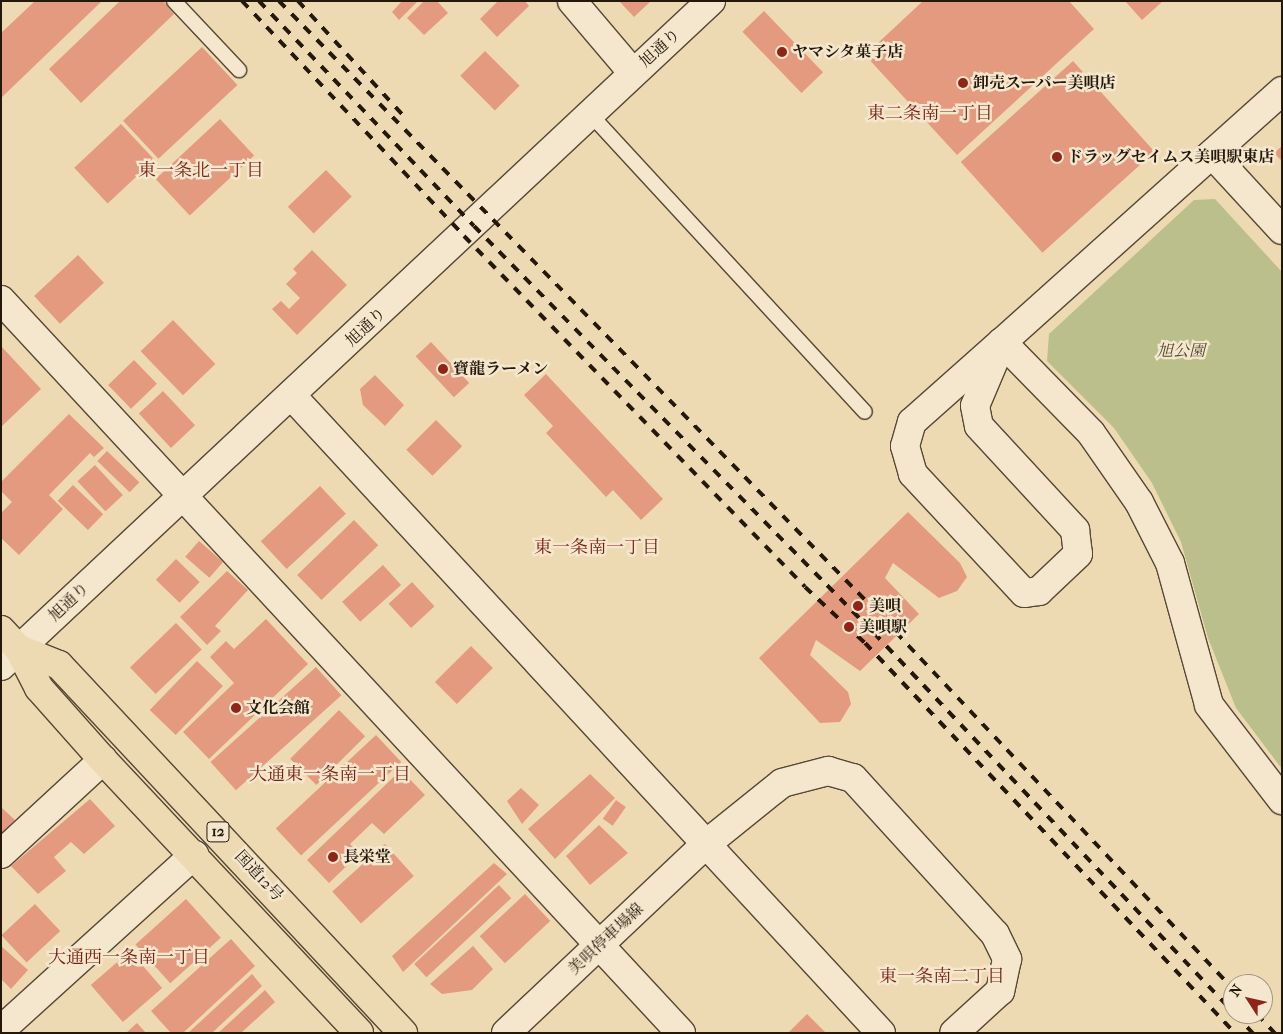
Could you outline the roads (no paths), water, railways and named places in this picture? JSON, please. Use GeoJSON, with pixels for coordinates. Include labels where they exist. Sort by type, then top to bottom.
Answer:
{"type":"FeatureCollection","features":[{"type":"Feature","properties":{"kind":"highway","name":"国道12号"},"geometry":{"type":"LineString","coordinates":[[7,649],[103,760],[359,1033]]}},
{"type":"Feature","properties":{"kind":"highway","name":"国道12号"},"geometry":{"type":"LineString","coordinates":[[7,649],[59,665],[403,1033]]}},
{"type":"Feature","properties":{"kind":"street"},"geometry":{"type":"LineString","coordinates":[[572,1],[633,73]]}},
{"type":"Feature","properties":{"kind":"street","name":"旭通り"},"geometry":{"type":"LineString","coordinates":[[7,649],[184,494],[711,1]]}},
{"type":"Feature","properties":{"kind":"street"},"geometry":{"type":"LineString","coordinates":[[1002,342],[976,406],[979,426],[1076,530],[1078,554],[1039,591],[1024,592],[913,474],[905,446],[912,422],[1282,91]]}},
{"type":"Feature","properties":{"kind":"street"},"geometry":{"type":"LineString","coordinates":[[1212,154],[1282,230]]}},
{"type":"Feature","properties":{"kind":"street"},"geometry":{"type":"LineString","coordinates":[[1,300],[184,494],[681,1033]]}},
{"type":"Feature","properties":{"kind":"street"},"geometry":{"type":"LineString","coordinates":[[1002,342],[1091,433],[1139,502],[1170,563],[1209,705],[1282,800]]}},
{"type":"Feature","properties":{"kind":"street"},"geometry":{"type":"LineString","coordinates":[[291,394],[705,845],[881,1033]]}},
{"type":"Feature","properties":{"kind":"street"},"geometry":{"type":"LineString","coordinates":[[1,854],[103,760]]}},
{"type":"Feature","properties":{"kind":"street","name":"美唄停車場線"},"geometry":{"type":"LineString","coordinates":[[506,1033],[705,845],[782,783],[828,772],[852,778],[995,934],[1007,959],[1000,990],[954,1033]]}},
{"type":"Feature","properties":{"kind":"street"},"geometry":{"type":"LineString","coordinates":[[1,1030],[194,855]]}},
{"type":"Feature","properties":{"kind":"lane"},"geometry":{"type":"LineString","coordinates":[[174,1],[239,70]]}},
{"type":"Feature","properties":{"kind":"lane"},"geometry":{"type":"LineString","coordinates":[[590,114],[865,412]]}},
{"type":"Feature","properties":{"kind":"railway"},"geometry":{"type":"LineString","coordinates":[[242,1],[464,236],[805,587],[865,643],[1235,1033]]}},
{"type":"Feature","properties":{"kind":"railway"},"geometry":{"type":"LineString","coordinates":[[259,1],[474,226],[874,633],[1223,1001]]}},
{"type":"Feature","properties":{"kind":"railway"},"geometry":{"type":"LineString","coordinates":[[279,1],[871,606],[1223,978]]}},
{"type":"Feature","properties":{"kind":"railway"},"geometry":{"type":"LineString","coordinates":[[298,1],[403,115]]}},
{"type":"Feature","properties":{"kind":"railway"},"geometry":{"type":"LineString","coordinates":[[1244,1024],[1253,1033]]}},
{"type":"Feature","properties":{"kind":"railway"},"geometry":{"type":"LineString","coordinates":[[1266,1024],[1275,1033]]}},
{"type":"Feature","properties":{"kind":"place","name":"ヤマシタ菓子店"},"geometry":{"type":"Point","coordinates":[782,52]}},
{"type":"Feature","properties":{"kind":"place","name":"卸売スーパー美唄店"},"geometry":{"type":"Point","coordinates":[963,83]}},
{"type":"Feature","properties":{"kind":"place","name":"ドラッグセイムス美唄駅東店"},"geometry":{"type":"Point","coordinates":[1057,157]}},
{"type":"Feature","properties":{"kind":"place","name":"寶龍ラーメン"},"geometry":{"type":"Point","coordinates":[443,369]}},
{"type":"Feature","properties":{"kind":"place","name":"美唄"},"geometry":{"type":"Point","coordinates":[858,606]}},
{"type":"Feature","properties":{"kind":"place","name":"美唄駅"},"geometry":{"type":"Point","coordinates":[849,627]}},
{"type":"Feature","properties":{"kind":"place","name":"文化会館"},"geometry":{"type":"Point","coordinates":[236,708]}},
{"type":"Feature","properties":{"kind":"place","name":"長栄堂"},"geometry":{"type":"Point","coordinates":[333,857]}},
{"type":"Feature","properties":{"kind":"district","name":"東二条南一丁目"},"geometry":{"type":"Point","coordinates":[930,114]}},
{"type":"Feature","properties":{"kind":"district","name":"東一条北一丁目"},"geometry":{"type":"Point","coordinates":[201,171]}},
{"type":"Feature","properties":{"kind":"district","name":"東一条南一丁目"},"geometry":{"type":"Point","coordinates":[597,548]}},
{"type":"Feature","properties":{"kind":"district","name":"大通東一条南一丁目"},"geometry":{"type":"Point","coordinates":[330,775]}},
{"type":"Feature","properties":{"kind":"district","name":"大通西一条南一丁目"},"geometry":{"type":"Point","coordinates":[129,958]}},
{"type":"Feature","properties":{"kind":"district","name":"東一条南二丁目"},"geometry":{"type":"Point","coordinates":[942,977]}},
{"type":"Feature","properties":{"kind":"park label","name":"旭公園"},"geometry":{"type":"Point","coordinates":[1181,351]}}]}
